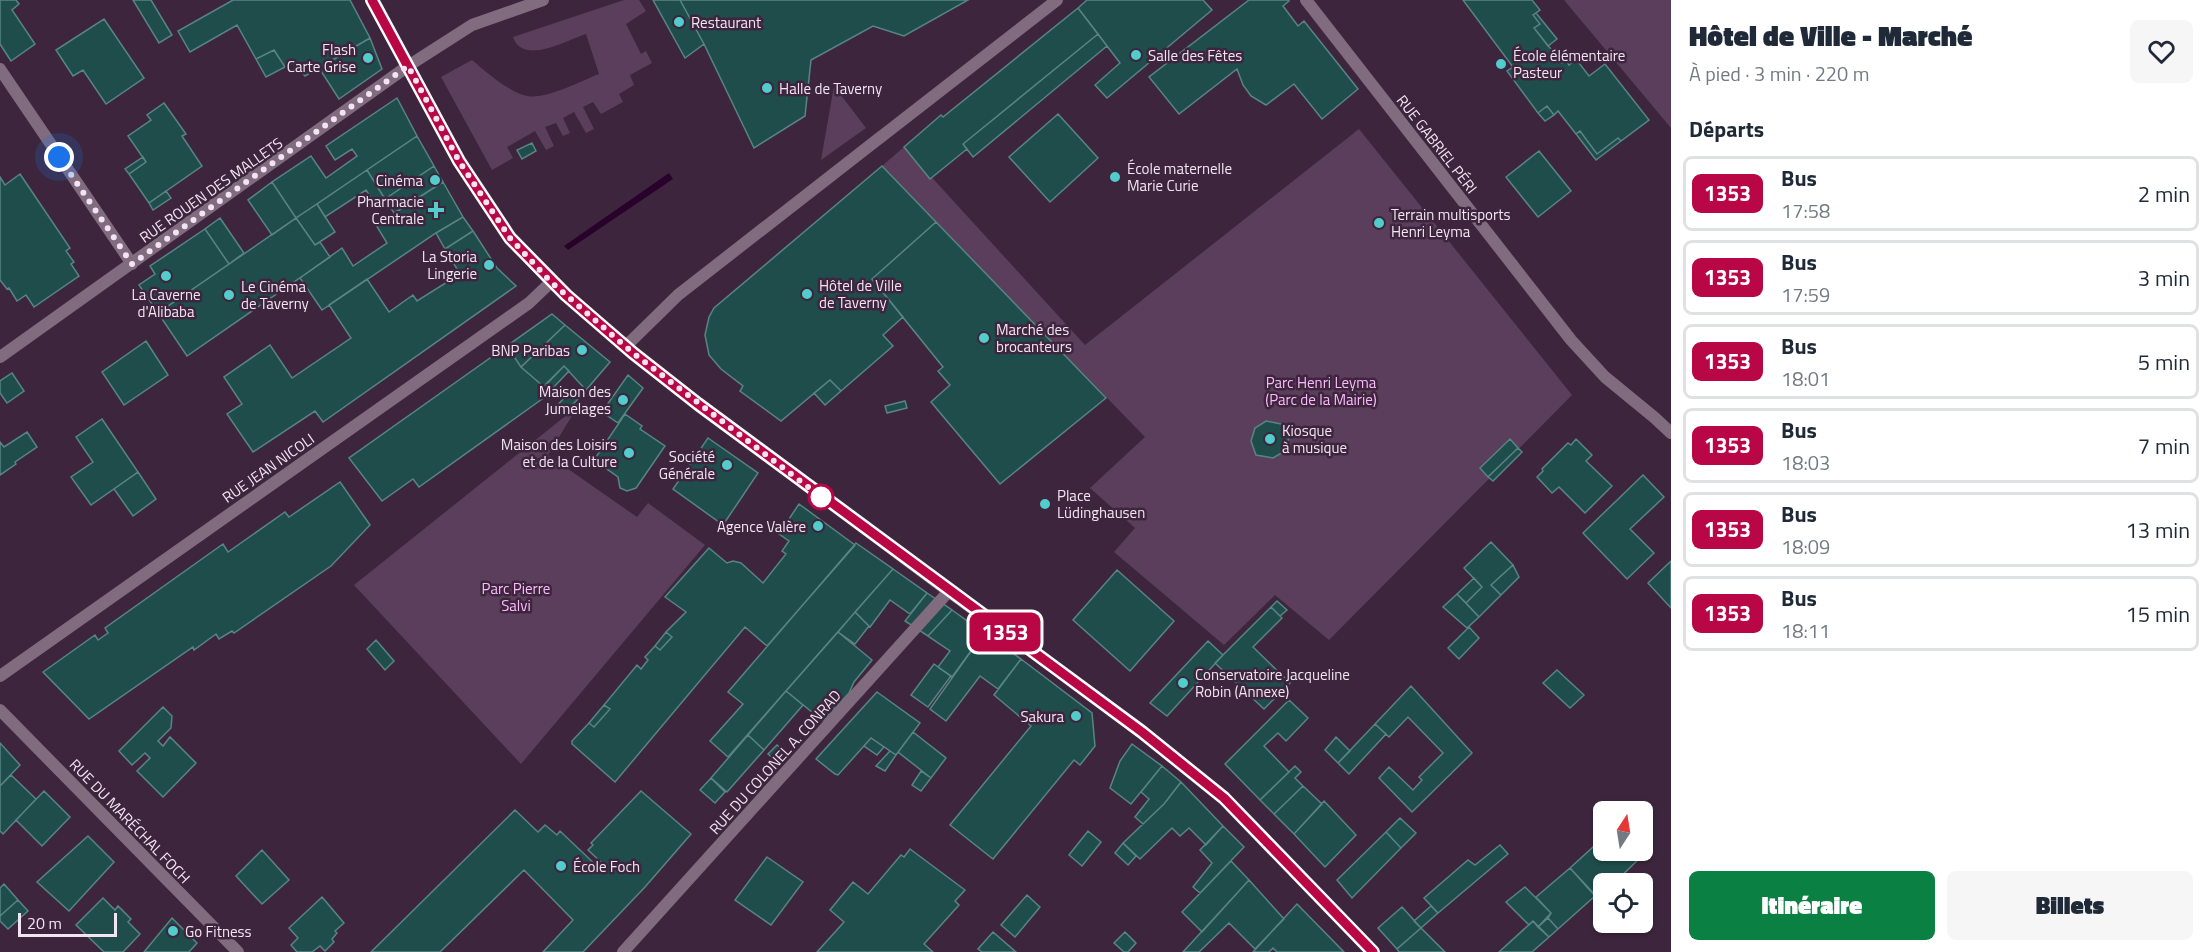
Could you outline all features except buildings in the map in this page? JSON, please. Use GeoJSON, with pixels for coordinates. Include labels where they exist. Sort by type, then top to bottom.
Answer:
{"type":"FeatureCollection","features":[{"type":"Feature","properties":{"kind":"street"},"geometry":{"type":"LineString","coordinates":[[372,0],[459,161],[510,238],[551,282],[625,347],[698,404],[1142,732],[1208,784],[1274,848],[1373,952]]}},
{"type":"Feature","properties":{"kind":"street","name":"RUE ROUEN DES MALLETS"},"geometry":{"type":"LineString","coordinates":[[0,357],[408,66],[472,25],[543,0]]}},
{"type":"Feature","properties":{"kind":"street"},"geometry":{"type":"LineString","coordinates":[[625,347],[678,295],[1057,0]]}},
{"type":"Feature","properties":{"kind":"street","name":"RUE GABRIEL PÉRI"},"geometry":{"type":"LineString","coordinates":[[1306,0],[1571,340],[1605,377],[1671,434]]}},
{"type":"Feature","properties":{"kind":"street"},"geometry":{"type":"LineString","coordinates":[[0,69],[132,264]]}},
{"type":"Feature","properties":{"kind":"street","name":"RUE JEAN NICOLI"},"geometry":{"type":"LineString","coordinates":[[0,676],[529,303],[551,282]]}},
{"type":"Feature","properties":{"kind":"street","name":"RUE DU COLONEL A. CONRAD"},"geometry":{"type":"LineString","coordinates":[[623,952],[949,591]]}},
{"type":"Feature","properties":{"kind":"street","name":"RUE DU MARÉCHAL FOCH"},"geometry":{"type":"LineString","coordinates":[[0,710],[238,952]]}},
{"type":"Feature","properties":{"kind":"green space"},"geometry":{"type":"Polygon","coordinates":[[[624,0],[639,0],[646,11],[626,24],[641,54],[646,51],[652,63],[630,75],[634,85],[619,94],[623,102],[601,114],[593,102],[583,107],[594,129],[586,133],[574,112],[563,118],[570,133],[563,136],[556,123],[545,127],[554,146],[546,150],[535,131],[507,147],[513,158],[492,170],[441,77],[472,60],[505,86],[527,96],[553,93],[573,85],[599,74],[586,34],[546,49],[535,50],[526,50],[518,45],[513,37],[624,0]]]}},
{"type":"Feature","properties":{"kind":"green space"},"geometry":{"type":"Polygon","coordinates":[[[1564,0],[1671,0],[1671,128],[1564,0]]]}},
{"type":"Feature","properties":{"kind":"green space"},"geometry":{"type":"Polygon","coordinates":[[[834,86],[866,128],[821,160],[834,86]]]}},
{"type":"Feature","properties":{"kind":"green space","name":"Parc Henri Leyma (Parc de la Mairie)"},"geometry":{"type":"Polygon","coordinates":[[[1359,129],[1572,395],[1329,640],[1275,595],[1224,645],[1114,552],[1135,528],[1090,488],[1145,437],[882,166],[904,147],[1085,345],[1359,129]]]}},
{"type":"Feature","properties":{"kind":"green space","name":"Parc Pierre Salvi"},"geometry":{"type":"Polygon","coordinates":[[[578,406],[548,455],[637,517],[648,503],[705,545],[521,764],[354,585],[578,406]]]}},
{"type":"Feature","properties":{"kind":"shaded area"},"geometry":{"type":"Polygon","coordinates":[[[669,173],[673,179],[568,250],[564,246],[669,173]]]}},
{"type":"Feature","properties":{"kind":"bus line","name":"1353"},"geometry":{"type":"LineString","coordinates":[[372,0],[459,161],[510,238],[551,282],[633,353],[698,404],[1142,732],[1200,778],[1224,798],[1373,952]]}},
{"type":"Feature","properties":{"kind":"place","name":"Restaurant"},"geometry":{"type":"Point","coordinates":[679,22]}},
{"type":"Feature","properties":{"kind":"place","name":"Salle des Fêtes"},"geometry":{"type":"Point","coordinates":[1136,55]}},
{"type":"Feature","properties":{"kind":"place","name":"Flash Carte Grise"},"geometry":{"type":"Point","coordinates":[368,58]}},
{"type":"Feature","properties":{"kind":"place","name":"École élémentaire Pasteur"},"geometry":{"type":"Point","coordinates":[1501,64]}},
{"type":"Feature","properties":{"kind":"place","name":"Halle de Taverny"},"geometry":{"type":"Point","coordinates":[767,88]}},
{"type":"Feature","properties":{"kind":"place","name":"École maternelle Marie Curie"},"geometry":{"type":"Point","coordinates":[1115,177]}},
{"type":"Feature","properties":{"kind":"place","name":"Cinéma"},"geometry":{"type":"Point","coordinates":[435,180]}},
{"type":"Feature","properties":{"kind":"place","name":"Pharmacie Centrale"},"geometry":{"type":"Point","coordinates":[436,210]}},
{"type":"Feature","properties":{"kind":"place","name":"Terrain multisports Henri Leyma"},"geometry":{"type":"Point","coordinates":[1379,223]}},
{"type":"Feature","properties":{"kind":"place","name":"La Storia Lingerie"},"geometry":{"type":"Point","coordinates":[489,265]}},
{"type":"Feature","properties":{"kind":"place","name":"La Caverne d'Alibaba"},"geometry":{"type":"Point","coordinates":[166,276]}},
{"type":"Feature","properties":{"kind":"place","name":"Hôtel de Ville de Taverny"},"geometry":{"type":"Point","coordinates":[807,294]}},
{"type":"Feature","properties":{"kind":"place","name":"Le Cinéma de Taverny"},"geometry":{"type":"Point","coordinates":[229,295]}},
{"type":"Feature","properties":{"kind":"place","name":"Marché des brocanteurs"},"geometry":{"type":"Point","coordinates":[984,338]}},
{"type":"Feature","properties":{"kind":"place","name":"BNP Paribas"},"geometry":{"type":"Point","coordinates":[582,350]}},
{"type":"Feature","properties":{"kind":"place","name":"Maison des Jumelages"},"geometry":{"type":"Point","coordinates":[623,400]}},
{"type":"Feature","properties":{"kind":"place","name":"Kiosque à musique"},"geometry":{"type":"Point","coordinates":[1270,439]}},
{"type":"Feature","properties":{"kind":"place","name":"Maison des Loisirs et de la Culture"},"geometry":{"type":"Point","coordinates":[629,453]}},
{"type":"Feature","properties":{"kind":"place","name":"Société Générale"},"geometry":{"type":"Point","coordinates":[727,465]}},
{"type":"Feature","properties":{"kind":"place","name":"Place Lüdinghausen"},"geometry":{"type":"Point","coordinates":[1045,504]}},
{"type":"Feature","properties":{"kind":"place","name":"Agence Valère"},"geometry":{"type":"Point","coordinates":[818,526]}},
{"type":"Feature","properties":{"kind":"place","name":"Conservatoire Jacqueline Robin (Annexe)"},"geometry":{"type":"Point","coordinates":[1183,683]}},
{"type":"Feature","properties":{"kind":"place","name":"Sakura"},"geometry":{"type":"Point","coordinates":[1076,716]}},
{"type":"Feature","properties":{"kind":"place","name":"École Foch"},"geometry":{"type":"Point","coordinates":[561,866]}},
{"type":"Feature","properties":{"kind":"place","name":"Go Fitness"},"geometry":{"type":"Point","coordinates":[173,931]}},
{"type":"Feature","properties":{"kind":"route"},"geometry":{"type":"LineString","coordinates":[[59,157],[132,264],[408,66],[459,161],[510,238],[551,282],[633,353],[829,503],[821,497]]}}]}
